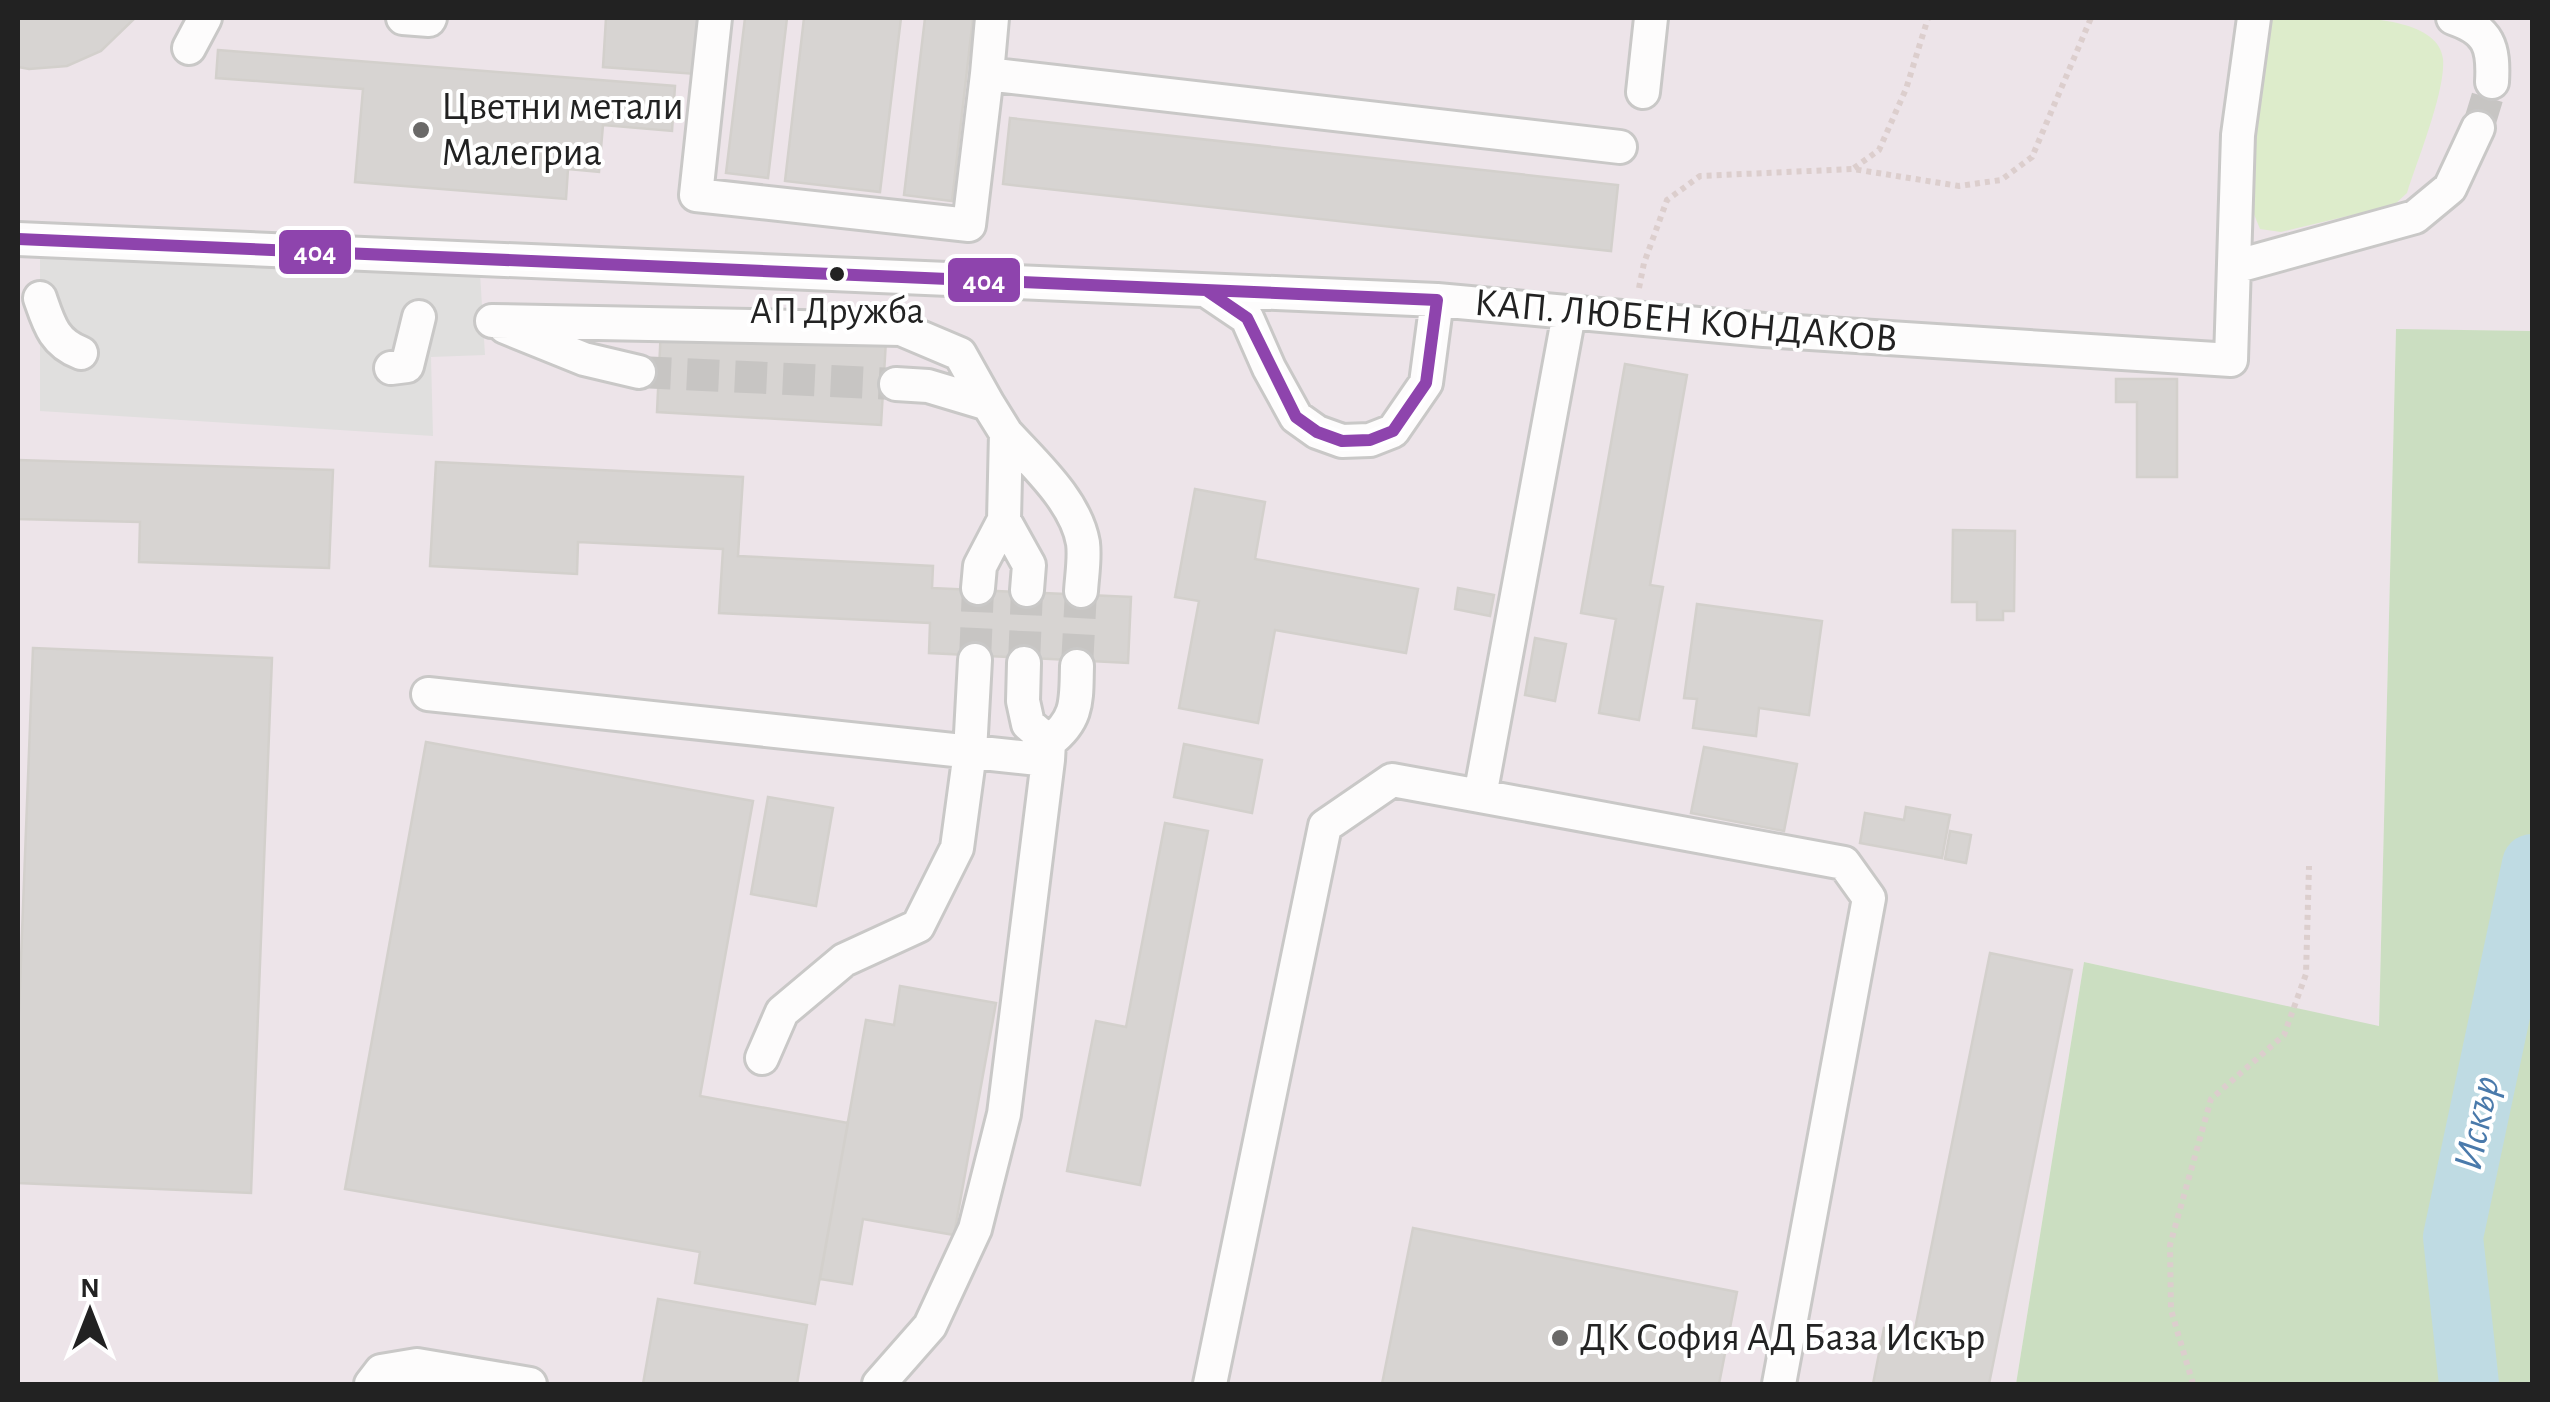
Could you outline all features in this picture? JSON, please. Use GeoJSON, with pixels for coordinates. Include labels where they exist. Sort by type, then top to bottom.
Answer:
{"type":"FeatureCollection","features":[{"type":"Feature","properties":{"kind":"street"},"geometry":{"type":"LineString","coordinates":[[189,48],[204,18]]}},
{"type":"Feature","properties":{"kind":"street"},"geometry":{"type":"LineString","coordinates":[[403,18],[430,18]]}},
{"type":"Feature","properties":{"kind":"street"},"geometry":{"type":"LineString","coordinates":[[715,18],[696,195],[970,225],[992,18]]}},
{"type":"Feature","properties":{"kind":"street"},"geometry":{"type":"LineString","coordinates":[[1643,92],[1651,18]]}},
{"type":"Feature","properties":{"kind":"street","name":"КАП. ЛЮБЕН КОНДАКОВ"},"geometry":{"type":"LineString","coordinates":[[18,239],[1437,300],[1633,319],[2231,360],[2238,135],[2254,18]]}},
{"type":"Feature","properties":{"kind":"street"},"geometry":{"type":"LineString","coordinates":[[2453,18],[2482,33],[2493,53],[2492,82]]}},
{"type":"Feature","properties":{"kind":"street"},"geometry":{"type":"LineString","coordinates":[[987,74],[1620,147]]}},
{"type":"Feature","properties":{"kind":"street"},"geometry":{"type":"LineString","coordinates":[[2234,267],[2414,217],[2450,188],[2478,128]]}},
{"type":"Feature","properties":{"kind":"street"},"geometry":{"type":"LineString","coordinates":[[1206,290],[1246,318],[1296,418],[1317,432],[1342,441],[1370,440],[1393,430],[1426,383],[1437,300]]}},
{"type":"Feature","properties":{"kind":"street"},"geometry":{"type":"LineString","coordinates":[[40,298],[52,333],[67,348],[81,352]]}},
{"type":"Feature","properties":{"kind":"street"},"geometry":{"type":"LineString","coordinates":[[1480,796],[1569,314]]}},
{"type":"Feature","properties":{"kind":"street"},"geometry":{"type":"LineString","coordinates":[[391,368],[407,366],[419,317]]}},
{"type":"Feature","properties":{"kind":"street"},"geometry":{"type":"LineString","coordinates":[[639,372],[584,358],[492,321],[901,329],[960,354],[1006,433],[1045,476],[1077,522],[1084,546],[1082,590]]}},
{"type":"Feature","properties":{"kind":"street"},"geometry":{"type":"LineString","coordinates":[[896,384],[928,386],[988,404]]}},
{"type":"Feature","properties":{"kind":"street"},"geometry":{"type":"LineString","coordinates":[[978,588],[980,566],[1004,520],[1006,433]]}},
{"type":"Feature","properties":{"kind":"street"},"geometry":{"type":"LineString","coordinates":[[1004,520],[1029,565],[1028,590]]}},
{"type":"Feature","properties":{"kind":"street"},"geometry":{"type":"LineString","coordinates":[[762,1058],[782,1012],[794,1001],[844,960],[918,926],[957,848],[970,752],[975,660]]}},
{"type":"Feature","properties":{"kind":"street"},"geometry":{"type":"LineString","coordinates":[[1024,662],[1022,700],[1028,724],[1048,751]]}},
{"type":"Feature","properties":{"kind":"street"},"geometry":{"type":"LineString","coordinates":[[879,1384],[930,1326],[975,1230],[1004,1114],[1048,751],[1067,728],[1075,706],[1077,666]]}},
{"type":"Feature","properties":{"kind":"street"},"geometry":{"type":"LineString","coordinates":[[428,694],[970,752],[1048,751]]}},
{"type":"Feature","properties":{"kind":"street"},"geometry":{"type":"LineString","coordinates":[[1210,1384],[1325,826],[1392,780],[1844,863],[1869,898],[1779,1384]]}},
{"type":"Feature","properties":{"kind":"street"},"geometry":{"type":"LineString","coordinates":[[371,1384],[380,1371],[417,1365],[530,1384]]}},
{"type":"Feature","properties":{"kind":"path"},"geometry":{"type":"LineString","coordinates":[[1853,169],[1879,150],[1906,89],[1928,18]]}},
{"type":"Feature","properties":{"kind":"path"},"geometry":{"type":"LineString","coordinates":[[1633,319],[1644,263],[1667,200],[1700,176],[1853,169],[1959,186],[2002,180],[2032,157],[2091,18]]}},
{"type":"Feature","properties":{"kind":"path"},"geometry":{"type":"LineString","coordinates":[[2193,1384],[2171,1310],[2170,1245],[2211,1099],[2284,1035],[2306,974],[2310,866]]}},
{"type":"Feature","properties":{"kind":"shaded area"},"geometry":{"type":"Polygon","coordinates":[[[18,18],[2532,18],[2532,331],[2396,330],[2379,1027],[2084,962],[2016,1384],[18,1384],[18,18]]]}},
{"type":"Feature","properties":{"kind":"shaded area"},"geometry":{"type":"Polygon","coordinates":[[[40,254],[480,273],[485,355],[431,357],[433,436],[40,411],[40,254]]]}},
{"type":"Feature","properties":{"kind":"green space"},"geometry":{"type":"Polygon","coordinates":[[[2268,18],[2368,19],[2419,30],[2436,42],[2443,72],[2436,107],[2407,193],[2394,205],[2281,232],[2260,229],[2249,202],[2258,53],[2268,18]]]}},
{"type":"Feature","properties":{"kind":"green space"},"geometry":{"type":"Polygon","coordinates":[[[2396,329],[2532,331],[2532,1384],[2016,1384],[2084,962],[2379,1026],[2396,329]]]}},
{"type":"Feature","properties":{"kind":"building"},"geometry":{"type":"Polygon","coordinates":[[[18,18],[135,18],[101,51],[67,66],[29,69],[18,67],[18,18]]]}},
{"type":"Feature","properties":{"kind":"building"},"geometry":{"type":"Polygon","coordinates":[[[606,18],[700,18],[696,74],[603,67],[606,18]]]}},
{"type":"Feature","properties":{"kind":"building"},"geometry":{"type":"Polygon","coordinates":[[[745,18],[787,18],[768,178],[726,173],[745,18]]]}},
{"type":"Feature","properties":{"kind":"building"},"geometry":{"type":"Polygon","coordinates":[[[804,18],[901,18],[880,192],[785,181],[804,18]]]}},
{"type":"Feature","properties":{"kind":"building"},"geometry":{"type":"Polygon","coordinates":[[[925,18],[973,18],[952,201],[904,195],[925,18]]]}},
{"type":"Feature","properties":{"kind":"building"},"geometry":{"type":"Polygon","coordinates":[[[218,50],[675,86],[672,131],[603,125],[599,172],[568,169],[566,199],[355,182],[363,89],[216,78],[218,50]]]}},
{"type":"Feature","properties":{"kind":"building"},"geometry":{"type":"Polygon","coordinates":[[[1010,118],[1618,185],[1611,251],[1003,184],[1010,118]]]}},
{"type":"Feature","properties":{"kind":"building"},"geometry":{"type":"Polygon","coordinates":[[[661,328],[886,340],[881,425],[657,412],[661,328]]]}},
{"type":"Feature","properties":{"kind":"building"},"geometry":{"type":"Polygon","coordinates":[[[1625,364],[1687,375],[1650,585],[1663,587],[1639,720],[1599,713],[1616,619],[1581,613],[1625,364]]]}},
{"type":"Feature","properties":{"kind":"building"},"geometry":{"type":"Polygon","coordinates":[[[2116,379],[2177,379],[2177,477],[2137,477],[2137,402],[2116,402],[2116,379]]]}},
{"type":"Feature","properties":{"kind":"building"},"geometry":{"type":"Polygon","coordinates":[[[18,460],[333,470],[329,568],[139,562],[140,522],[18,519],[18,460]]]}},
{"type":"Feature","properties":{"kind":"building"},"geometry":{"type":"Polygon","coordinates":[[[436,462],[743,477],[738,556],[933,566],[932,588],[1131,597],[1128,663],[929,653],[930,623],[719,613],[723,549],[578,542],[577,574],[430,566],[436,462]]]}},
{"type":"Feature","properties":{"kind":"building"},"geometry":{"type":"Polygon","coordinates":[[[1195,489],[1265,502],[1255,559],[1418,589],[1406,653],[1275,630],[1258,723],[1179,708],[1199,601],[1175,597],[1195,489]]]}},
{"type":"Feature","properties":{"kind":"building"},"geometry":{"type":"Polygon","coordinates":[[[1953,530],[2015,531],[2014,611],[2003,611],[2003,620],[1977,620],[1977,602],[1952,602],[1953,530]]]}},
{"type":"Feature","properties":{"kind":"building"},"geometry":{"type":"Polygon","coordinates":[[[1458,588],[1494,595],[1490,616],[1455,609],[1458,588]]]}},
{"type":"Feature","properties":{"kind":"building"},"geometry":{"type":"Polygon","coordinates":[[[1697,604],[1822,621],[1809,715],[1759,708],[1756,736],[1693,728],[1697,699],[1684,698],[1697,604]]]}},
{"type":"Feature","properties":{"kind":"building"},"geometry":{"type":"Polygon","coordinates":[[[1535,638],[1566,644],[1555,701],[1525,695],[1535,638]]]}},
{"type":"Feature","properties":{"kind":"building"},"geometry":{"type":"Polygon","coordinates":[[[33,648],[272,658],[251,1193],[18,1183],[18,1037],[33,648]]]}},
{"type":"Feature","properties":{"kind":"building"},"geometry":{"type":"Polygon","coordinates":[[[426,742],[753,801],[700,1096],[848,1123],[815,1304],[695,1283],[700,1252],[345,1189],[426,742]]]}},
{"type":"Feature","properties":{"kind":"building"},"geometry":{"type":"Polygon","coordinates":[[[1184,744],[1262,760],[1252,813],[1174,797],[1184,744]]]}},
{"type":"Feature","properties":{"kind":"building"},"geometry":{"type":"Polygon","coordinates":[[[1704,747],[1797,764],[1784,831],[1691,813],[1704,747]]]}},
{"type":"Feature","properties":{"kind":"building"},"geometry":{"type":"Polygon","coordinates":[[[768,797],[833,808],[816,906],[751,894],[768,797]]]}},
{"type":"Feature","properties":{"kind":"building"},"geometry":{"type":"Polygon","coordinates":[[[1906,807],[1950,815],[1942,858],[1860,843],[1865,813],[1904,820],[1906,807]]]}},
{"type":"Feature","properties":{"kind":"building"},"geometry":{"type":"Polygon","coordinates":[[[1165,823],[1208,831],[1140,1185],[1067,1171],[1096,1021],[1126,1027],[1165,823]]]}},
{"type":"Feature","properties":{"kind":"building"},"geometry":{"type":"Polygon","coordinates":[[[1950,831],[1971,835],[1966,863],[1945,859],[1950,831]]]}},
{"type":"Feature","properties":{"kind":"building"},"geometry":{"type":"Polygon","coordinates":[[[1990,953],[2072,970],[1989,1384],[1873,1384],[1884,1328],[1914,1334],[1990,953]]]}},
{"type":"Feature","properties":{"kind":"building"},"geometry":{"type":"Polygon","coordinates":[[[900,986],[996,1003],[954,1235],[863,1219],[852,1284],[820,1279],[866,1020],[894,1025],[900,986]]]}},
{"type":"Feature","properties":{"kind":"building","name":"ДК София АД База Искър"},"geometry":{"type":"Polygon","coordinates":[[[1413,1228],[1737,1292],[1719,1384],[1382,1384],[1413,1228]]]}},
{"type":"Feature","properties":{"kind":"building"},"geometry":{"type":"Polygon","coordinates":[[[658,1299],[807,1325],[797,1384],[643,1384],[658,1299]]]}},
{"type":"Feature","properties":{"kind":"waterway","name":"Искър"},"geometry":{"type":"LineString","coordinates":[[2469,1384],[2453,1237],[2532,864]]}},
{"type":"Feature","properties":{"kind":"tunnel"},"geometry":{"type":"LineString","coordinates":[[2478,128],[2492,82]]}},
{"type":"Feature","properties":{"kind":"tunnel"},"geometry":{"type":"LineString","coordinates":[[639,372],[896,384]]}},
{"type":"Feature","properties":{"kind":"tunnel"},"geometry":{"type":"LineString","coordinates":[[975,660],[978,588]]}},
{"type":"Feature","properties":{"kind":"tunnel"},"geometry":{"type":"LineString","coordinates":[[1024,663],[1027,590]]}},
{"type":"Feature","properties":{"kind":"tunnel"},"geometry":{"type":"LineString","coordinates":[[1077,666],[1081,591]]}},
{"type":"Feature","properties":{"kind":"transit line","name":"404"},"geometry":{"type":"LineString","coordinates":[[18,239],[1206,290]]}},
{"type":"Feature","properties":{"kind":"transit line","name":"404"},"geometry":{"type":"LineString","coordinates":[[1206,290],[1437,300],[1426,383],[1393,431],[1370,440],[1342,441],[1317,432],[1296,417],[1247,318],[1206,290]]}},
{"type":"Feature","properties":{"kind":"place","name":"Цветни метали Малегриа"},"geometry":{"type":"Point","coordinates":[421,130]}},
{"type":"Feature","properties":{"kind":"place","name":"АП Дружба"},"geometry":{"type":"Point","coordinates":[837,274]}},
{"type":"Feature","properties":{"kind":"place","name":"ДК София АД База Искър"},"geometry":{"type":"Point","coordinates":[1560,1338]}}]}
